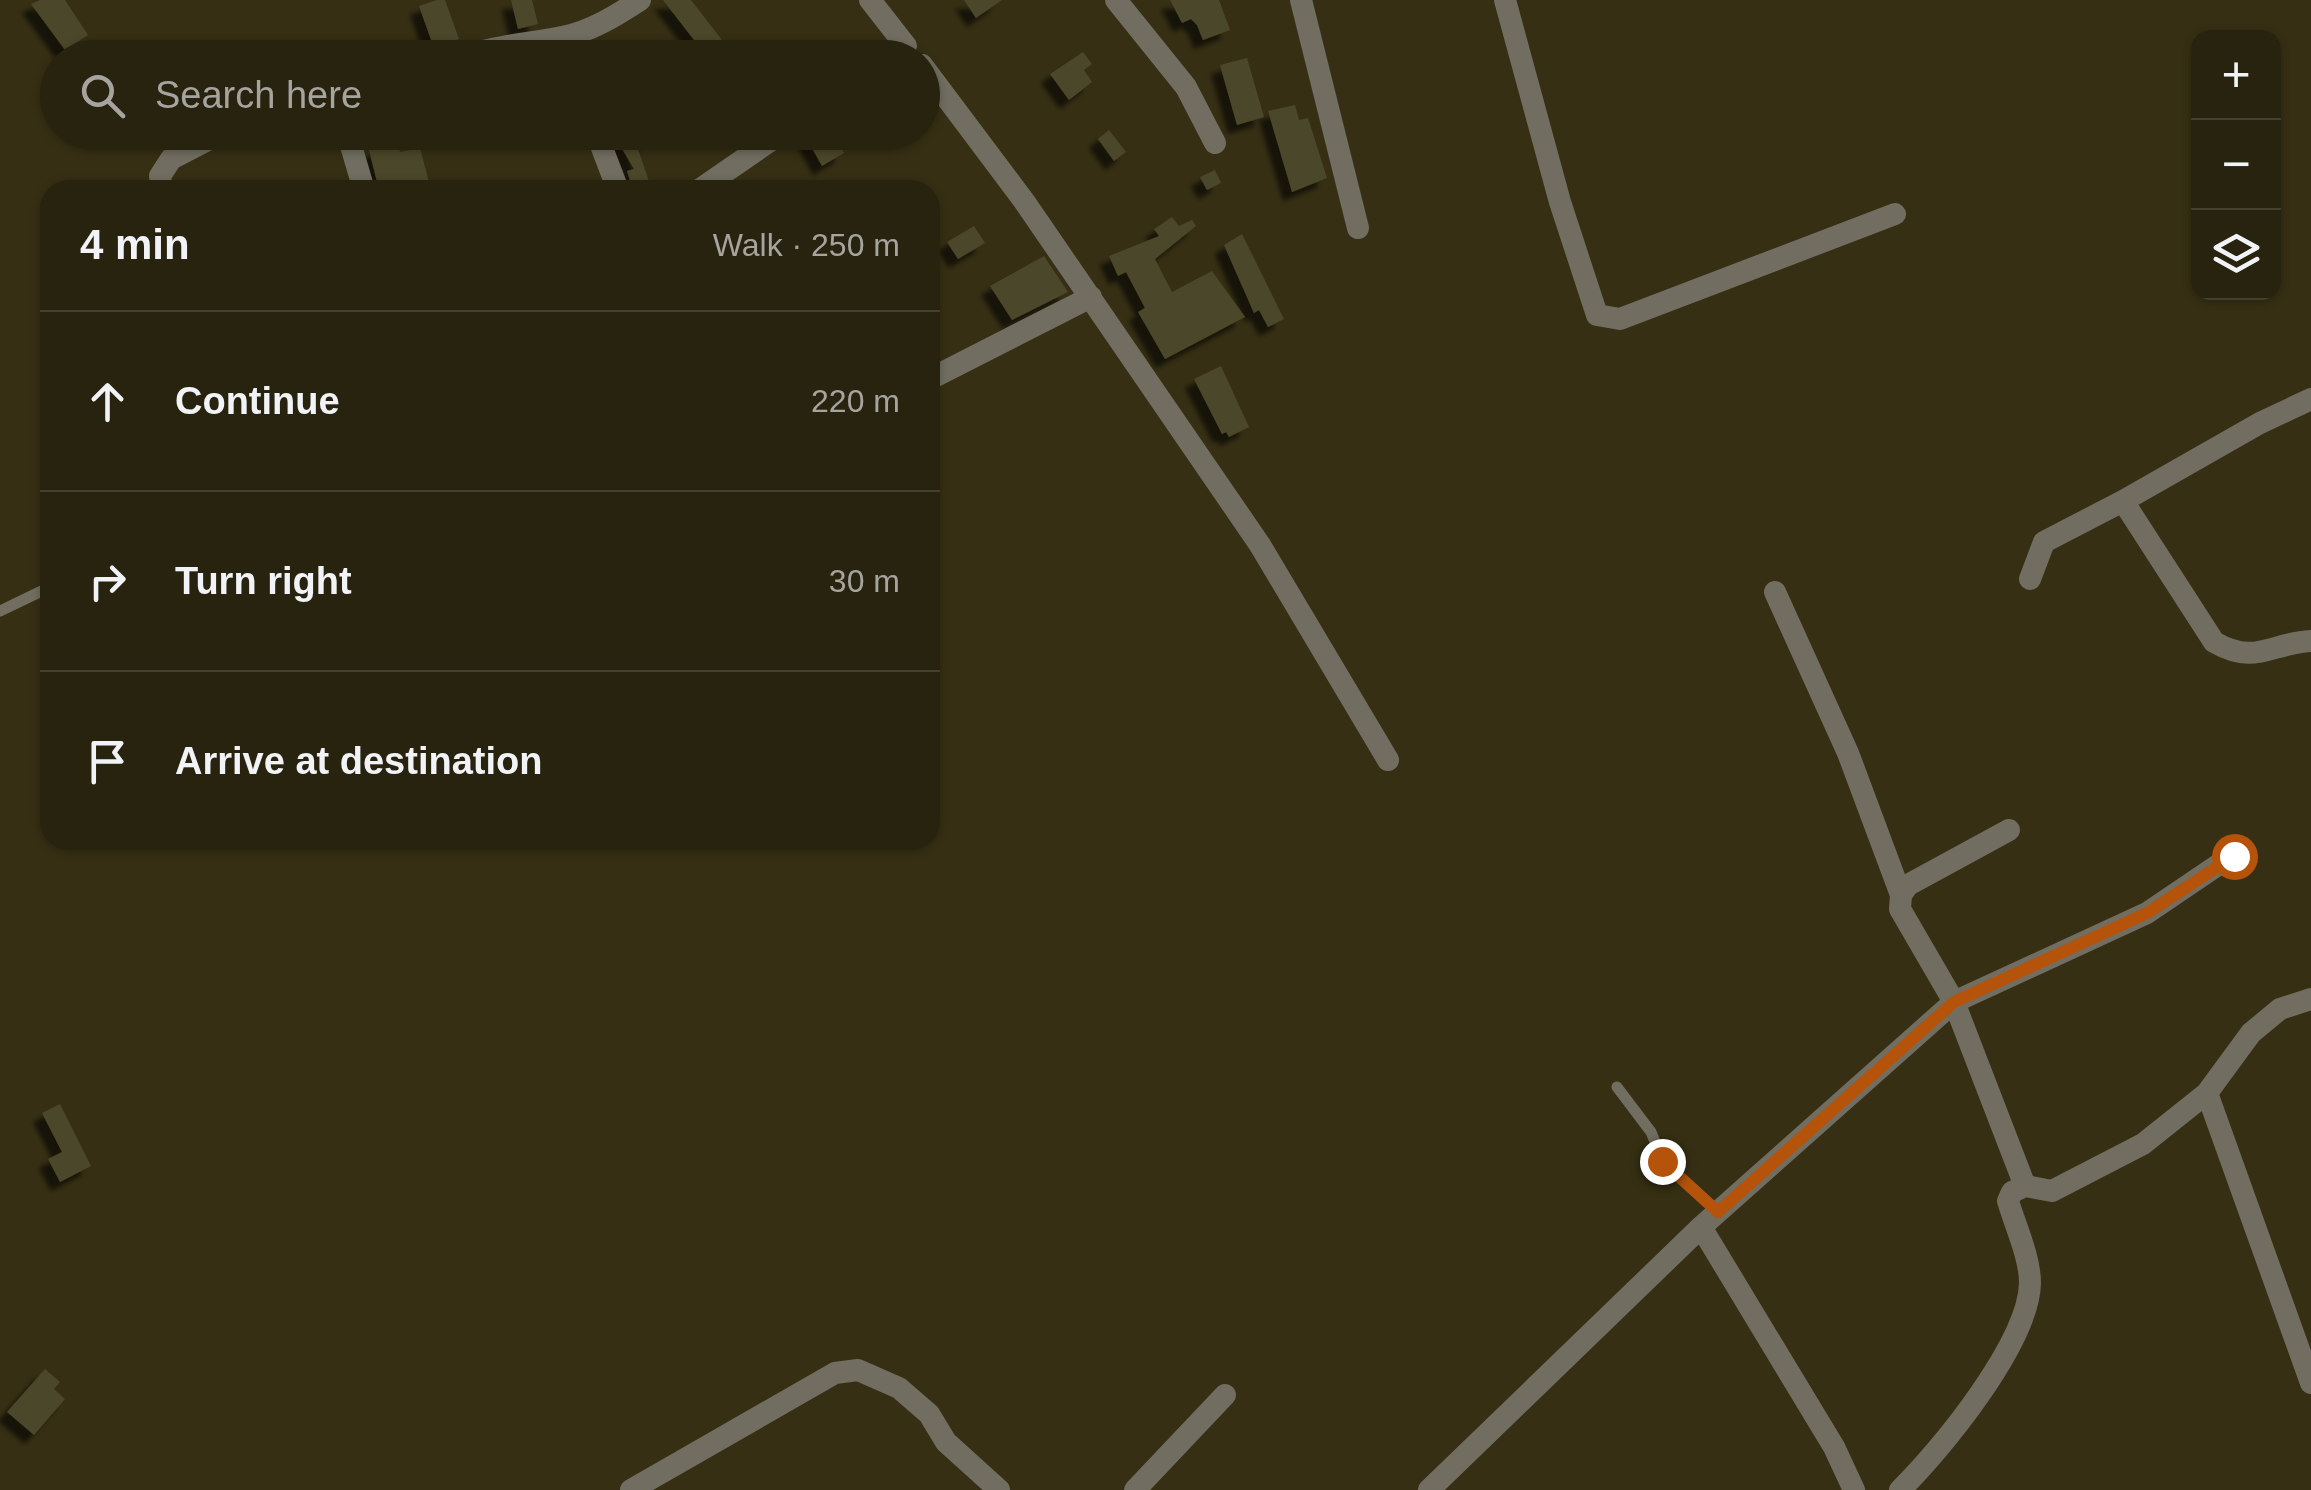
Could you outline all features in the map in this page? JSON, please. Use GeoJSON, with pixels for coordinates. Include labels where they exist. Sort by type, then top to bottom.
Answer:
{"type":"FeatureCollection","features":[{"type":"Feature","properties":{"kind":"street"},"geometry":{"type":"LineString","coordinates":[[577,40],[640,0]]}},
{"type":"Feature","properties":{"kind":"street"},"geometry":{"type":"LineString","coordinates":[[870,0],[895,40]]}},
{"type":"Feature","properties":{"kind":"street"},"geometry":{"type":"LineString","coordinates":[[1116,0],[1186,86],[1215,143]]}},
{"type":"Feature","properties":{"kind":"street"},"geometry":{"type":"LineString","coordinates":[[1301,0],[1358,228]]}},
{"type":"Feature","properties":{"kind":"street"},"geometry":{"type":"LineString","coordinates":[[1505,0],[1560,202],[1597,315],[1620,319],[1895,214]]}},
{"type":"Feature","properties":{"kind":"street"},"geometry":{"type":"LineString","coordinates":[[940,90],[1091,298],[1260,545],[1388,760]]}},
{"type":"Feature","properties":{"kind":"street"},"geometry":{"type":"LineString","coordinates":[[161,180],[172,159],[189,150]]}},
{"type":"Feature","properties":{"kind":"street"},"geometry":{"type":"LineString","coordinates":[[352,150],[361,180]]}},
{"type":"Feature","properties":{"kind":"street"},"geometry":{"type":"LineString","coordinates":[[603,150],[614,180]]}},
{"type":"Feature","properties":{"kind":"street"},"geometry":{"type":"LineString","coordinates":[[713,180],[757,150]]}},
{"type":"Feature","properties":{"kind":"street"},"geometry":{"type":"LineString","coordinates":[[940,374],[1091,298]]}},
{"type":"Feature","properties":{"kind":"street"},"geometry":{"type":"LineString","coordinates":[[2030,579],[2044,542],[2311,399]]}},
{"type":"Feature","properties":{"kind":"street"},"geometry":{"type":"LineString","coordinates":[[2123,500],[2214,642],[2232,652],[2253,655],[2311,641]]}},
{"type":"Feature","properties":{"kind":"street"},"geometry":{"type":"LineString","coordinates":[[1775,592],[1848,753],[1901,895],[1900,909],[1954,1002],[2024,1186]]}},
{"type":"Feature","properties":{"kind":"street"},"geometry":{"type":"LineString","coordinates":[[1901,895],[1908,885],[2009,830]]}},
{"type":"Feature","properties":{"kind":"street"},"geometry":{"type":"LineString","coordinates":[[1430,1490],[1709,1219],[1954,1002],[2147,913],[2240,850]]}},
{"type":"Feature","properties":{"kind":"street"},"geometry":{"type":"LineString","coordinates":[[1900,1490],[1950,1437],[2012,1341],[2030,1280],[2008,1200],[2012,1192],[2024,1186],[2052,1191],[2143,1144],[2207,1093],[2251,1034],[2280,1008],[2311,999]]}},
{"type":"Feature","properties":{"kind":"street"},"geometry":{"type":"LineString","coordinates":[[2207,1093],[2311,1383]]}},
{"type":"Feature","properties":{"kind":"street"},"geometry":{"type":"LineString","coordinates":[[1709,1219],[1834,1447],[1844,1484]]}},
{"type":"Feature","properties":{"kind":"street"},"geometry":{"type":"LineString","coordinates":[[630,1490],[668,1481],[834,1373],[858,1370],[909,1397],[929,1414],[946,1442],[999,1490]]}},
{"type":"Feature","properties":{"kind":"street"},"geometry":{"type":"LineString","coordinates":[[1135,1490],[1225,1395]]}},
{"type":"Feature","properties":{"kind":"lane"},"geometry":{"type":"LineString","coordinates":[[0,612],[40,592]]}},
{"type":"Feature","properties":{"kind":"lane"},"geometry":{"type":"LineString","coordinates":[[1616,1087],[1650,1132],[1662,1161],[1709,1219]]}},
{"type":"Feature","properties":{"kind":"building"},"geometry":{"type":"Polygon","coordinates":[[[65,0],[88,35],[80,40],[58,40],[31,4],[65,0]]]}},
{"type":"Feature","properties":{"kind":"building"},"geometry":{"type":"Polygon","coordinates":[[[445,0],[459,39],[431,40],[419,6],[445,0]]]}},
{"type":"Feature","properties":{"kind":"building"},"geometry":{"type":"Polygon","coordinates":[[[511,0],[532,0],[538,24],[518,29],[511,0]]]}},
{"type":"Feature","properties":{"kind":"building"},"geometry":{"type":"Polygon","coordinates":[[[663,0],[691,0],[722,40],[694,40],[663,0]]]}},
{"type":"Feature","properties":{"kind":"building"},"geometry":{"type":"Polygon","coordinates":[[[964,0],[1002,0],[976,18],[964,0]]]}},
{"type":"Feature","properties":{"kind":"building"},"geometry":{"type":"Polygon","coordinates":[[[1170,0],[1219,0],[1230,30],[1203,40],[1191,19],[1182,23],[1170,0]]]}},
{"type":"Feature","properties":{"kind":"building"},"geometry":{"type":"Polygon","coordinates":[[[1083,52],[1092,64],[1084,70],[1092,82],[1069,100],[1050,74],[1083,52]]]}},
{"type":"Feature","properties":{"kind":"building"},"geometry":{"type":"Polygon","coordinates":[[[1247,58],[1264,117],[1237,125],[1220,65],[1247,58]]]}},
{"type":"Feature","properties":{"kind":"building"},"geometry":{"type":"Polygon","coordinates":[[[1295,105],[1299,120],[1308,118],[1327,178],[1292,192],[1268,111],[1295,105]]]}},
{"type":"Feature","properties":{"kind":"building"},"geometry":{"type":"Polygon","coordinates":[[[1109,130],[1126,152],[1114,161],[1098,139],[1109,130]]]}},
{"type":"Feature","properties":{"kind":"building"},"geometry":{"type":"Polygon","coordinates":[[[369,150],[421,150],[428,180],[376,180],[369,150]]]}},
{"type":"Feature","properties":{"kind":"building"},"geometry":{"type":"Polygon","coordinates":[[[623,150],[638,150],[649,180],[630,180],[627,171],[634,169],[623,150]]]}},
{"type":"Feature","properties":{"kind":"building"},"geometry":{"type":"Polygon","coordinates":[[[813,150],[842,150],[844,153],[822,166],[813,150]]]}},
{"type":"Feature","properties":{"kind":"building"},"geometry":{"type":"Polygon","coordinates":[[[1215,170],[1221,183],[1207,190],[1200,177],[1215,170]]]}},
{"type":"Feature","properties":{"kind":"building"},"geometry":{"type":"Polygon","coordinates":[[[1172,217],[1179,226],[1192,220],[1196,226],[1155,259],[1172,292],[1212,271],[1245,317],[1165,359],[1138,312],[1145,308],[1126,272],[1118,276],[1109,256],[1159,236],[1154,229],[1172,217]]]}},
{"type":"Feature","properties":{"kind":"building"},"geometry":{"type":"Polygon","coordinates":[[[974,226],[985,243],[958,259],[947,242],[974,226]]]}},
{"type":"Feature","properties":{"kind":"building"},"geometry":{"type":"Polygon","coordinates":[[[1242,234],[1284,319],[1268,327],[1259,310],[1254,313],[1224,245],[1242,234]]]}},
{"type":"Feature","properties":{"kind":"building"},"geometry":{"type":"Polygon","coordinates":[[[1044,256],[1068,292],[1012,320],[990,286],[1044,256]]]}},
{"type":"Feature","properties":{"kind":"building"},"geometry":{"type":"Polygon","coordinates":[[[1221,366],[1249,427],[1229,437],[1226,432],[1222,434],[1194,379],[1221,366]]]}},
{"type":"Feature","properties":{"kind":"building"},"geometry":{"type":"Polygon","coordinates":[[[60,1104],[91,1166],[60,1182],[48,1159],[62,1152],[42,1113],[60,1104]]]}},
{"type":"Feature","properties":{"kind":"building"},"geometry":{"type":"Polygon","coordinates":[[[45,1369],[60,1382],[54,1389],[65,1399],[34,1435],[7,1412],[45,1369]]]}},
{"type":"Feature","properties":{"kind":"route"},"geometry":{"type":"LineString","coordinates":[[1662,1161],[1718,1212],[1954,1002],[2147,913],[2234,856]]}}]}
